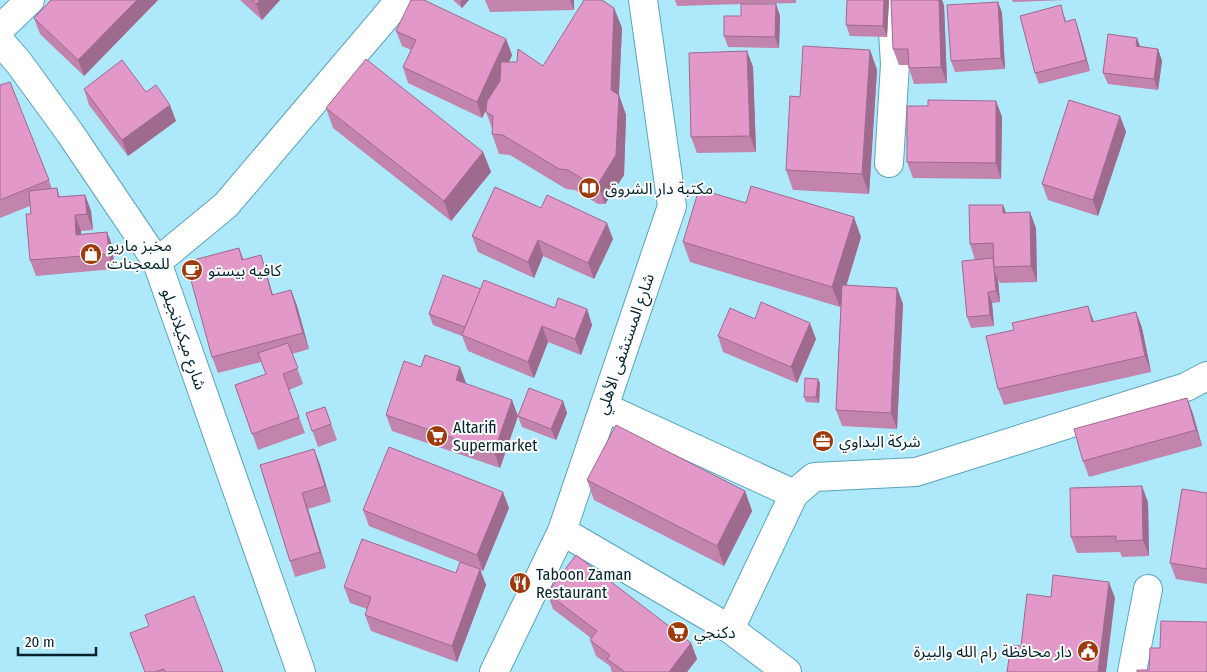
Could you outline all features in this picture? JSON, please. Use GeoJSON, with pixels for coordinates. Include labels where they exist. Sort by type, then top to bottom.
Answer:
{"type":"FeatureCollection","features":[{"type":"Feature","properties":{"kind":"street"},"geometry":{"type":"LineString","coordinates":[[0,29],[30,0]]}},
{"type":"Feature","properties":{"kind":"street"},"geometry":{"type":"LineString","coordinates":[[157,262],[226,205],[400,0]]}},
{"type":"Feature","properties":{"kind":"street","name":"شارع المستشفى الأهلي"},"geometry":{"type":"LineString","coordinates":[[494,672],[562,531],[672,206],[643,0]]}},
{"type":"Feature","properties":{"kind":"street"},"geometry":{"type":"LineString","coordinates":[[889,163],[895,64],[891,0]]}},
{"type":"Feature","properties":{"kind":"street","name":"شارع ميكيلانجيلو"},"geometry":{"type":"LineString","coordinates":[[0,41],[19,63],[64,125],[157,262],[301,672]]}},
{"type":"Feature","properties":{"kind":"street"},"geometry":{"type":"LineString","coordinates":[[730,629],[794,494],[814,478],[916,472],[1083,421],[1186,387],[1207,376]]}},
{"type":"Feature","properties":{"kind":"street"},"geometry":{"type":"LineString","coordinates":[[604,407],[794,494]]}},
{"type":"Feature","properties":{"kind":"street"},"geometry":{"type":"LineString","coordinates":[[562,531],[730,629],[787,672]]}},
{"type":"Feature","properties":{"kind":"street"},"geometry":{"type":"LineString","coordinates":[[1132,672],[1148,588]]}},
{"type":"Feature","properties":{"kind":"building"},"geometry":{"type":"Polygon","coordinates":[[[51,0],[137,0],[78,60],[34,18],[51,0]]]}},
{"type":"Feature","properties":{"kind":"building"},"geometry":{"type":"Polygon","coordinates":[[[252,0],[260,0],[256,4],[252,0]]]}},
{"type":"Feature","properties":{"kind":"building"},"geometry":{"type":"Polygon","coordinates":[[[411,0],[424,0],[506,39],[477,102],[403,67],[416,40],[396,31],[411,0]]]}},
{"type":"Feature","properties":{"kind":"building"},"geometry":{"type":"Polygon","coordinates":[[[584,0],[602,0],[614,8],[611,90],[619,95],[616,155],[598,184],[591,184],[568,170],[559,169],[503,135],[492,134],[493,116],[486,112],[487,101],[500,81],[501,62],[517,62],[518,49],[543,66],[584,0]]]}},
{"type":"Feature","properties":{"kind":"building"},"geometry":{"type":"Polygon","coordinates":[[[847,0],[884,0],[883,26],[846,25],[847,0]]]}},
{"type":"Feature","properties":{"kind":"building"},"geometry":{"type":"Polygon","coordinates":[[[891,0],[939,0],[941,67],[909,68],[908,49],[893,49],[891,0]]]}},
{"type":"Feature","properties":{"kind":"building"},"geometry":{"type":"Polygon","coordinates":[[[998,2],[1001,58],[951,61],[947,5],[998,2]]]}},
{"type":"Feature","properties":{"kind":"building"},"geometry":{"type":"Polygon","coordinates":[[[741,4],[776,4],[775,37],[724,36],[724,16],[741,16],[741,4]]]}},
{"type":"Feature","properties":{"kind":"building"},"geometry":{"type":"Polygon","coordinates":[[[1061,5],[1065,22],[1075,19],[1086,60],[1035,73],[1020,16],[1061,5]]]}},
{"type":"Feature","properties":{"kind":"building"},"geometry":{"type":"Polygon","coordinates":[[[1108,34],[1137,38],[1136,46],[1158,49],[1154,79],[1103,73],[1108,34]]]}},
{"type":"Feature","properties":{"kind":"building"},"geometry":{"type":"Polygon","coordinates":[[[803,46],[870,50],[862,174],[786,170],[790,96],[800,97],[803,46]]]}},
{"type":"Feature","properties":{"kind":"building"},"geometry":{"type":"Polygon","coordinates":[[[747,51],[750,136],[691,137],[689,53],[747,51]]]}},
{"type":"Feature","properties":{"kind":"building"},"geometry":{"type":"Polygon","coordinates":[[[366,59],[483,152],[444,201],[326,108],[366,59]]]}},
{"type":"Feature","properties":{"kind":"building"},"geometry":{"type":"Polygon","coordinates":[[[122,60],[146,92],[156,85],[170,105],[122,140],[84,89],[122,60]]]}},
{"type":"Feature","properties":{"kind":"building"},"geometry":{"type":"Polygon","coordinates":[[[10,82],[49,180],[0,200],[0,85],[10,82]]]}},
{"type":"Feature","properties":{"kind":"building"},"geometry":{"type":"Polygon","coordinates":[[[928,100],[996,101],[996,163],[907,162],[907,106],[928,106],[928,100]]]}},
{"type":"Feature","properties":{"kind":"building"},"geometry":{"type":"Polygon","coordinates":[[[1069,100],[1120,116],[1093,200],[1042,184],[1069,100]]]}},
{"type":"Feature","properties":{"kind":"building"},"geometry":{"type":"Polygon","coordinates":[[[751,186],[854,217],[832,287],[683,242],[699,189],[746,203],[751,186]]]}},
{"type":"Feature","properties":{"kind":"building"},"geometry":{"type":"Polygon","coordinates":[[[495,187],[541,208],[547,195],[607,223],[588,263],[538,240],[528,262],[472,236],[495,187]]]}},
{"type":"Feature","properties":{"kind":"building"},"geometry":{"type":"Polygon","coordinates":[[[57,188],[58,197],[85,195],[87,214],[75,215],[76,235],[107,232],[109,254],[30,260],[26,214],[31,214],[29,191],[57,188]]]}},
{"type":"Feature","properties":{"kind":"building"},"geometry":{"type":"Polygon","coordinates":[[[969,205],[1003,205],[1003,213],[1030,212],[1031,266],[994,267],[993,243],[970,244],[969,205]]]}},
{"type":"Feature","properties":{"kind":"building"},"geometry":{"type":"Polygon","coordinates":[[[239,248],[242,260],[261,255],[272,295],[291,290],[303,333],[212,357],[186,262],[239,248]]]}},
{"type":"Feature","properties":{"kind":"building"},"geometry":{"type":"Polygon","coordinates":[[[993,258],[996,291],[988,292],[990,315],[967,317],[962,261],[993,258]]]}},
{"type":"Feature","properties":{"kind":"building"},"geometry":{"type":"Polygon","coordinates":[[[443,275],[481,289],[465,327],[429,314],[443,275]]]}},
{"type":"Feature","properties":{"kind":"building"},"geometry":{"type":"Polygon","coordinates":[[[484,280],[555,308],[558,298],[587,309],[575,339],[542,326],[528,362],[462,335],[484,280]]]}},
{"type":"Feature","properties":{"kind":"building"},"geometry":{"type":"Polygon","coordinates":[[[842,285],[897,288],[891,413],[836,410],[842,285]]]}},
{"type":"Feature","properties":{"kind":"building"},"geometry":{"type":"Polygon","coordinates":[[[761,302],[810,323],[791,367],[718,336],[730,308],[755,319],[761,302]]]}},
{"type":"Feature","properties":{"kind":"building"},"geometry":{"type":"Polygon","coordinates":[[[1088,306],[1092,322],[1136,312],[1145,356],[998,389],[986,336],[1014,330],[1012,323],[1088,306]]]}},
{"type":"Feature","properties":{"kind":"building"},"geometry":{"type":"Polygon","coordinates":[[[288,343],[298,368],[283,374],[299,417],[252,434],[235,385],[266,374],[258,353],[288,343]]]}},
{"type":"Feature","properties":{"kind":"building"},"geometry":{"type":"Polygon","coordinates":[[[425,355],[460,367],[456,380],[512,400],[494,452],[386,415],[404,361],[421,367],[425,355]]]}},
{"type":"Feature","properties":{"kind":"building"},"geometry":{"type":"Polygon","coordinates":[[[805,378],[818,379],[816,397],[804,397],[805,378]]]}},
{"type":"Feature","properties":{"kind":"building"},"geometry":{"type":"Polygon","coordinates":[[[529,388],[563,401],[551,429],[518,416],[529,388]]]}},
{"type":"Feature","properties":{"kind":"building"},"geometry":{"type":"Polygon","coordinates":[[[1187,398],[1196,430],[1083,461],[1074,429],[1187,398]]]}},
{"type":"Feature","properties":{"kind":"building"},"geometry":{"type":"Polygon","coordinates":[[[325,407],[331,424],[312,431],[306,413],[325,407]]]}},
{"type":"Feature","properties":{"kind":"building"},"geometry":{"type":"Polygon","coordinates":[[[616,425],[745,491],[717,546],[587,480],[616,425]]]}},
{"type":"Feature","properties":{"kind":"building"},"geometry":{"type":"Polygon","coordinates":[[[389,447],[503,492],[477,555],[363,510],[389,447]]]}},
{"type":"Feature","properties":{"kind":"building"},"geometry":{"type":"Polygon","coordinates":[[[314,449],[325,486],[302,493],[320,552],[290,561],[260,465],[314,449]]]}},
{"type":"Feature","properties":{"kind":"building"},"geometry":{"type":"Polygon","coordinates":[[[1142,486],[1143,540],[1116,541],[1116,536],[1071,537],[1070,488],[1142,486]]]}},
{"type":"Feature","properties":{"kind":"building"},"geometry":{"type":"Polygon","coordinates":[[[1182,489],[1207,493],[1207,569],[1170,563],[1182,489]]]}},
{"type":"Feature","properties":{"kind":"building"},"geometry":{"type":"Polygon","coordinates":[[[362,539],[456,573],[460,562],[480,569],[452,646],[365,615],[371,597],[344,587],[362,539]]]}},
{"type":"Feature","properties":{"kind":"building"},"geometry":{"type":"Polygon","coordinates":[[[576,555],[691,643],[669,672],[625,672],[607,659],[610,655],[590,640],[597,631],[547,593],[576,555]]]}},
{"type":"Feature","properties":{"kind":"building"},"geometry":{"type":"Polygon","coordinates":[[[1053,575],[1109,582],[1098,672],[1007,672],[1011,645],[1021,646],[1027,594],[1051,597],[1053,575]]]}},
{"type":"Feature","properties":{"kind":"building"},"geometry":{"type":"Polygon","coordinates":[[[194,596],[223,672],[165,672],[164,669],[155,672],[145,672],[130,633],[149,626],[145,615],[194,596]]]}},
{"type":"Feature","properties":{"kind":"building"},"geometry":{"type":"Polygon","coordinates":[[[1161,621],[1207,622],[1207,672],[1137,672],[1137,670],[1149,670],[1150,648],[1160,648],[1161,621]]]}},
{"type":"Feature","properties":{"kind":"place","name":"مكتبة دار الشروق"},"geometry":{"type":"Point","coordinates":[589,188]}},
{"type":"Feature","properties":{"kind":"place","name":"مخبز ماريو للمعجنات"},"geometry":{"type":"Point","coordinates":[91,254]}},
{"type":"Feature","properties":{"kind":"place","name":"كافيه بيستو"},"geometry":{"type":"Point","coordinates":[192,270]}},
{"type":"Feature","properties":{"kind":"place","name":"Altarifi Supermarket"},"geometry":{"type":"Point","coordinates":[437,436]}},
{"type":"Feature","properties":{"kind":"place","name":"شركة البداوي"},"geometry":{"type":"Point","coordinates":[823,441]}},
{"type":"Feature","properties":{"kind":"place","name":"Taboon Zaman Restaurant"},"geometry":{"type":"Point","coordinates":[520,583]}},
{"type":"Feature","properties":{"kind":"place","name":"دكنجي"},"geometry":{"type":"Point","coordinates":[678,632]}},
{"type":"Feature","properties":{"kind":"place","name":"دار محافظة رام الله والبيرة"},"geometry":{"type":"Point","coordinates":[1088,651]}}]}
